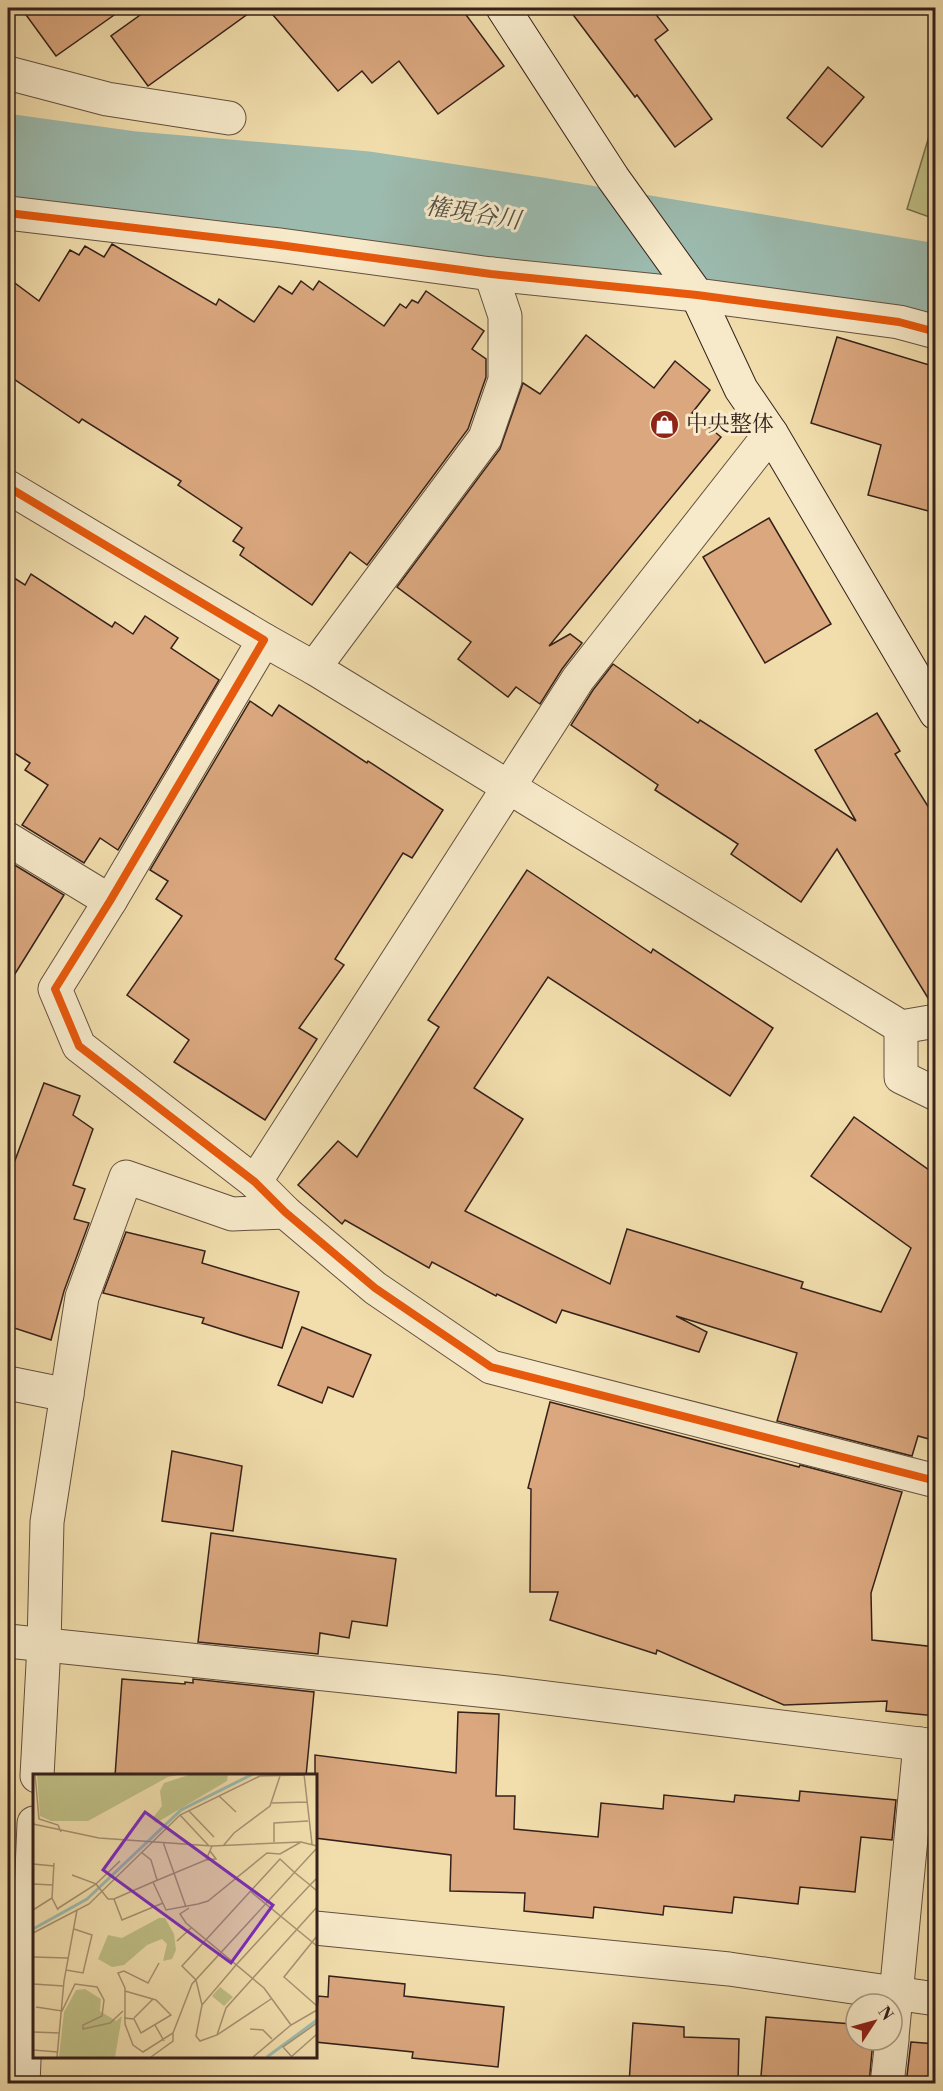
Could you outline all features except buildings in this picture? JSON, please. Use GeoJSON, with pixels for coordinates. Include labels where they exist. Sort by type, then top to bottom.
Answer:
{"type":"FeatureCollection","features":[{"type":"Feature","properties":{"kind":"street"},"geometry":{"type":"LineString","coordinates":[[503,8],[614,178],[697,295],[741,389],[771,433],[936,713]]}},
{"type":"Feature","properties":{"kind":"street"},"geometry":{"type":"LineString","coordinates":[[8,73],[107,99],[229,118]]}},
{"type":"Feature","properties":{"kind":"street"},"geometry":{"type":"LineString","coordinates":[[8,213],[279,245],[491,274],[697,295],[899,322],[936,333]]}},
{"type":"Feature","properties":{"kind":"street"},"geometry":{"type":"LineString","coordinates":[[314,668],[485,438],[505,380],[505,316],[491,274]]}},
{"type":"Feature","properties":{"kind":"street"},"geometry":{"type":"LineString","coordinates":[[255,1182],[578,679],[771,433]]}},
{"type":"Feature","properties":{"kind":"street"},"geometry":{"type":"LineString","coordinates":[[8,487],[314,668],[901,1027],[936,1021]]}},
{"type":"Feature","properties":{"kind":"street"},"geometry":{"type":"LineString","coordinates":[[264,640],[110,901],[55,989],[79,1046],[255,1182],[285,1212],[375,1288],[491,1367],[936,1481]]}},
{"type":"Feature","properties":{"kind":"street"},"geometry":{"type":"LineString","coordinates":[[8,839],[110,901]]}},
{"type":"Feature","properties":{"kind":"street"},"geometry":{"type":"LineString","coordinates":[[901,1027],[901,1077],[936,1094]]}},
{"type":"Feature","properties":{"kind":"street"},"geometry":{"type":"LineString","coordinates":[[37,1774],[44,1645],[46,1522],[82,1297],[126,1177],[232,1214],[285,1212]]}},
{"type":"Feature","properties":{"kind":"street"},"geometry":{"type":"LineString","coordinates":[[8,1383],[67,1395]]}},
{"type":"Feature","properties":{"kind":"street"},"geometry":{"type":"LineString","coordinates":[[8,1641],[487,1690],[928,1745],[897,1992]]}},
{"type":"Feature","properties":{"kind":"street"},"geometry":{"type":"LineString","coordinates":[[23,2084],[24,1895],[33,1830]]}},
{"type":"Feature","properties":{"kind":"street"},"geometry":{"type":"LineString","coordinates":[[316,1928],[729,1969],[884,1992]]}},
{"type":"Feature","properties":{"kind":"street"},"geometry":{"type":"LineString","coordinates":[[904,1995],[936,1999]]}},
{"type":"Feature","properties":{"kind":"street"},"geometry":{"type":"LineString","coordinates":[[887,2084],[890,2052]]}},
{"type":"Feature","properties":{"kind":"green space"},"geometry":{"type":"Polygon","coordinates":[[[930,133],[935,133],[935,219],[907,209],[930,133]]]}},
{"type":"Feature","properties":{"kind":"waterway","name":"権現谷川"},"geometry":{"type":"LineString","coordinates":[[8,159],[130,176],[363,196],[536,222],[936,289]]}},
{"type":"Feature","properties":{"kind":"cycle path"},"geometry":{"type":"LineString","coordinates":[[8,213],[279,245],[491,274],[697,295],[899,322],[936,332]]}},
{"type":"Feature","properties":{"kind":"cycle path"},"geometry":{"type":"LineString","coordinates":[[8,487],[264,640],[110,901],[55,989],[79,1046],[255,1182],[285,1212],[375,1288],[491,1367],[936,1481]]}},
{"type":"Feature","properties":{"kind":"place","name":"中央整体"},"geometry":{"type":"Point","coordinates":[665,424]}}]}
